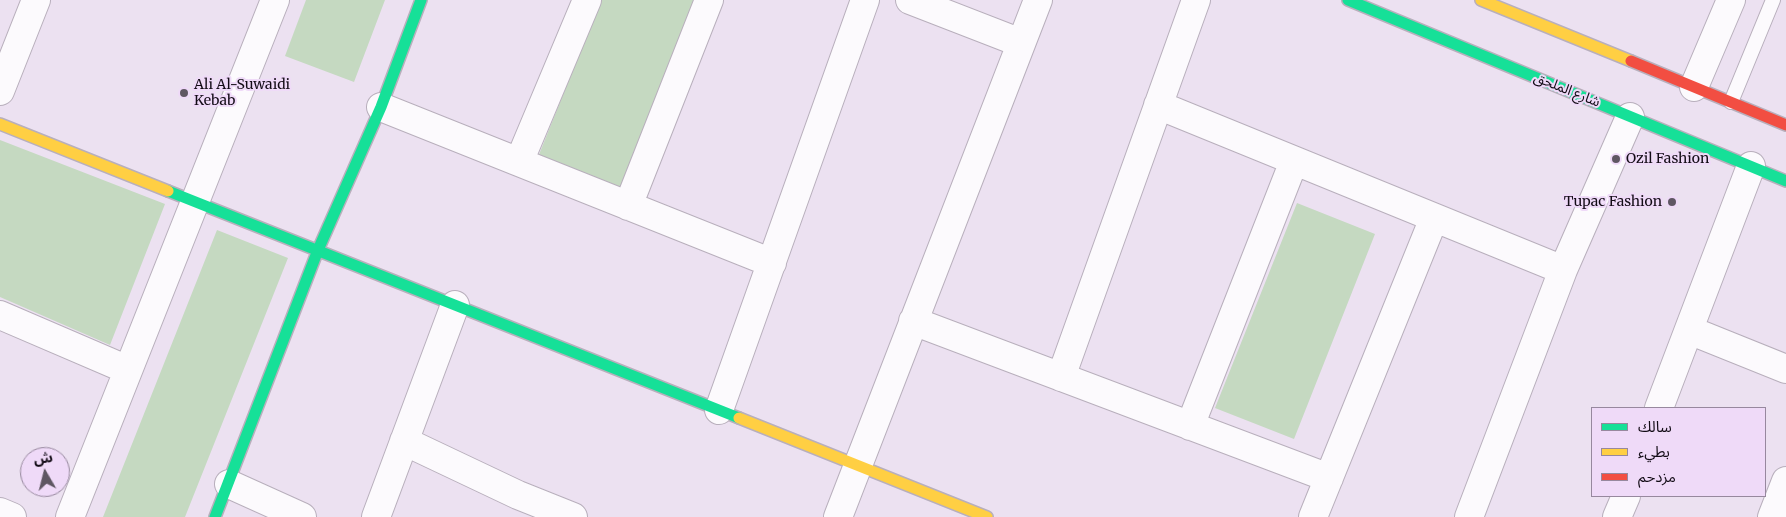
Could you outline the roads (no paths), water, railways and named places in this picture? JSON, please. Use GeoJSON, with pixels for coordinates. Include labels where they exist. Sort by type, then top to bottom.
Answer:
{"type":"FeatureCollection","features":[{"type":"Feature","properties":{"kind":"street"},"geometry":{"type":"LineString","coordinates":[[0,92],[36,0]]}},
{"type":"Feature","properties":{"kind":"street"},"geometry":{"type":"LineString","coordinates":[[70,517],[275,0]]}},
{"type":"Feature","properties":{"kind":"street"},"geometry":{"type":"LineString","coordinates":[[215,517],[318,250],[381,107],[421,0]]}},
{"type":"Feature","properties":{"kind":"street"},"geometry":{"type":"LineString","coordinates":[[519,162],[587,0]]}},
{"type":"Feature","properties":{"kind":"street"},"geometry":{"type":"LineString","coordinates":[[628,206],[709,0]]}},
{"type":"Feature","properties":{"kind":"street"},"geometry":{"type":"LineString","coordinates":[[719,410],[865,0]]}},
{"type":"Feature","properties":{"kind":"street"},"geometry":{"type":"LineString","coordinates":[[910,0],[1021,43]]}},
{"type":"Feature","properties":{"kind":"street"},"geometry":{"type":"LineString","coordinates":[[838,517],[1038,0]]}},
{"type":"Feature","properties":{"kind":"street"},"geometry":{"type":"LineString","coordinates":[[1061,377],[1196,0]]}},
{"type":"Feature","properties":{"kind":"street","name":"شارع الملحق"},"geometry":{"type":"LineString","coordinates":[[1348,0],[1786,180]]}},
{"type":"Feature","properties":{"kind":"street"},"geometry":{"type":"LineString","coordinates":[[1481,0],[1786,124]]}},
{"type":"Feature","properties":{"kind":"street"},"geometry":{"type":"LineString","coordinates":[[1694,87],[1731,0]]}},
{"type":"Feature","properties":{"kind":"street"},"geometry":{"type":"LineString","coordinates":[[1158,105],[1563,270]]}},
{"type":"Feature","properties":{"kind":"street"},"geometry":{"type":"LineString","coordinates":[[381,107],[772,263]]}},
{"type":"Feature","properties":{"kind":"street"},"geometry":{"type":"LineString","coordinates":[[1469,517],[1563,270],[1630,116]]}},
{"type":"Feature","properties":{"kind":"street"},"geometry":{"type":"LineString","coordinates":[[0,124],[986,517]]}},
{"type":"Feature","properties":{"kind":"street"},"geometry":{"type":"LineString","coordinates":[[1190,426],[1294,161]]}},
{"type":"Feature","properties":{"kind":"street"},"geometry":{"type":"LineString","coordinates":[[1659,407],[1751,166]]}},
{"type":"Feature","properties":{"kind":"street"},"geometry":{"type":"LineString","coordinates":[[1313,517],[1434,218]]}},
{"type":"Feature","properties":{"kind":"street"},"geometry":{"type":"LineString","coordinates":[[376,517],[455,305]]}},
{"type":"Feature","properties":{"kind":"street"},"geometry":{"type":"LineString","coordinates":[[0,315],[128,370]]}},
{"type":"Feature","properties":{"kind":"street"},"geometry":{"type":"LineString","coordinates":[[913,321],[1329,478]]}},
{"type":"Feature","properties":{"kind":"street"},"geometry":{"type":"LineString","coordinates":[[1689,330],[1786,369]]}},
{"type":"Feature","properties":{"kind":"street"},"geometry":{"type":"LineString","coordinates":[[404,441],[518,494],[573,517]]}},
{"type":"Feature","properties":{"kind":"street"},"geometry":{"type":"LineString","coordinates":[[1772,517],[1786,481]]}},
{"type":"Feature","properties":{"kind":"street"},"geometry":{"type":"LineString","coordinates":[[229,484],[302,517]]}},
{"type":"Feature","properties":{"kind":"street"},"geometry":{"type":"LineString","coordinates":[[1617,517],[1626,497]]}},
{"type":"Feature","properties":{"kind":"street"},"geometry":{"type":"LineString","coordinates":[[0,512],[12,517]]}},
{"type":"Feature","properties":{"kind":"lane"},"geometry":{"type":"LineString","coordinates":[[1731,102],[1773,0]]}},
{"type":"Feature","properties":{"kind":"place","name":"Ali Al-Suwaidi Kebab"},"geometry":{"type":"Point","coordinates":[184,93]}},
{"type":"Feature","properties":{"kind":"place","name":"Ozil Fashion"},"geometry":{"type":"Point","coordinates":[1616,159]}},
{"type":"Feature","properties":{"kind":"place","name":"Tupac Fashion"},"geometry":{"type":"Point","coordinates":[1672,202]}}]}
